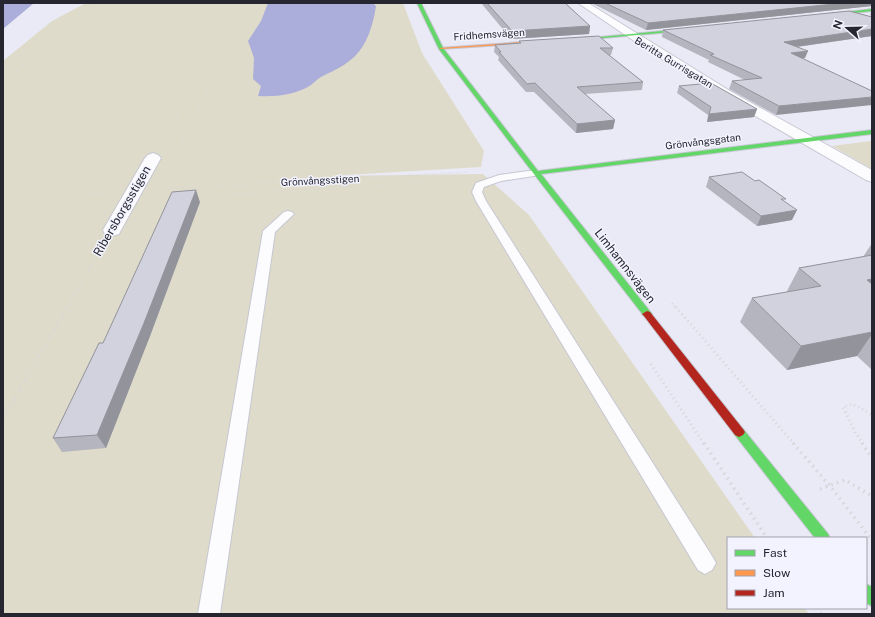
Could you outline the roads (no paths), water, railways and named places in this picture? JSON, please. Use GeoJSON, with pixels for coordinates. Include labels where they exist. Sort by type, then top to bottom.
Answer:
{"type":"FeatureCollection","features":[{"type":"Feature","properties":{"kind":"main road","name":"Limhamnsvägen"},"geometry":{"type":"LineString","coordinates":[[418,3],[441,48],[536,173],[822,537]]}},
{"type":"Feature","properties":{"kind":"main road"},"geometry":{"type":"LineString","coordinates":[[816,16],[872,10]]}},
{"type":"Feature","properties":{"kind":"main road","name":"Fridhemsvägen"},"geometry":{"type":"LineString","coordinates":[[441,48],[632,36],[701,28]]}},
{"type":"Feature","properties":{"kind":"main road","name":"Grönvångsgatan"},"geometry":{"type":"LineString","coordinates":[[536,173],[804,140],[869,134]]}},
{"type":"Feature","properties":{"kind":"street","name":"Beritta Gurrisgatan"},"geometry":{"type":"LineString","coordinates":[[582,3],[632,36],[804,140],[872,177]]}},
{"type":"Feature","properties":{"kind":"street"},"geometry":{"type":"LineString","coordinates":[[847,13],[872,20]]}},
{"type":"Feature","properties":{"kind":"street","name":"Ribersborgsstigen"},"geometry":{"type":"LineString","coordinates":[[112,230],[153,158]]}},
{"type":"Feature","properties":{"kind":"lane"},"geometry":{"type":"LineString","coordinates":[[536,173],[488,181],[480,185],[477,192],[481,201],[706,564]]}},
{"type":"Feature","properties":{"kind":"lane"},"geometry":{"type":"LineString","coordinates":[[209,614],[269,231],[288,214]]}},
{"type":"Feature","properties":{"kind":"water"},"geometry":{"type":"Polygon","coordinates":[[[3,3],[34,3],[3,29],[3,3]]]}},
{"type":"Feature","properties":{"kind":"water"},"geometry":{"type":"Polygon","coordinates":[[[268,3],[373,3],[376,6],[368,37],[360,51],[348,62],[299,91],[278,96],[258,96],[261,86],[253,79],[254,58],[248,41],[261,21],[268,3]]]}}]}
